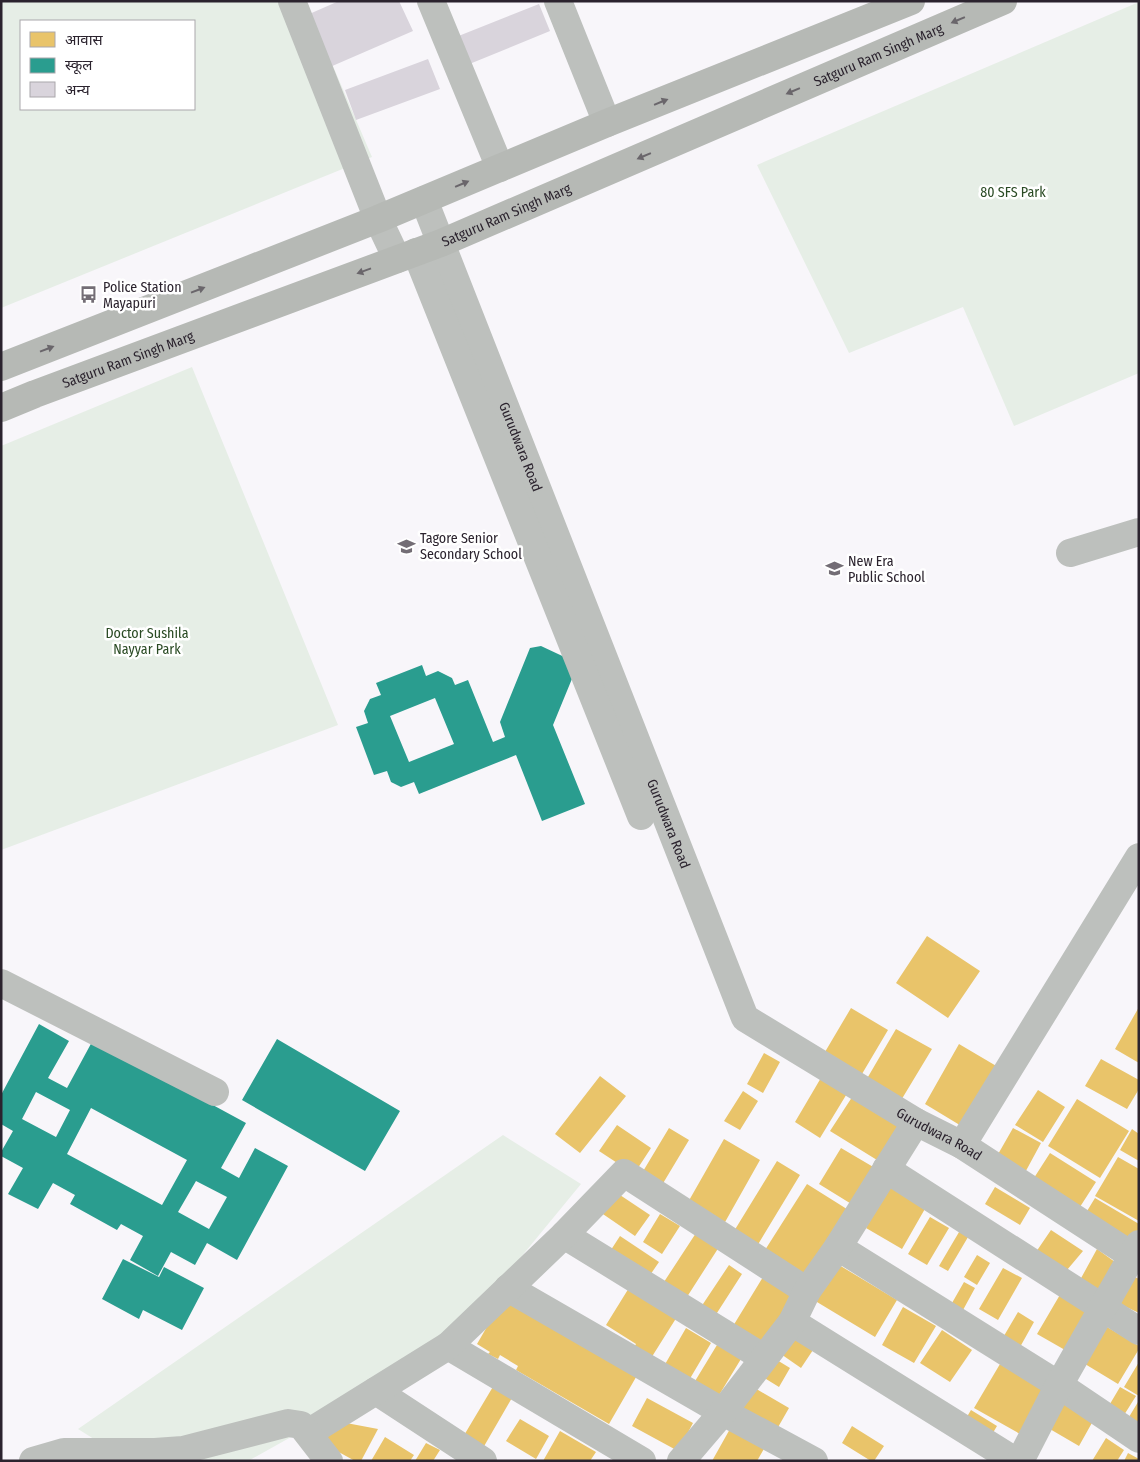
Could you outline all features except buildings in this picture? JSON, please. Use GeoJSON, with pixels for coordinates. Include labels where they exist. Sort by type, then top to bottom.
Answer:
{"type":"FeatureCollection","features":[{"type":"Feature","properties":{"kind":"main road"},"geometry":{"type":"LineString","coordinates":[[1,367],[378,219],[607,123],[911,1]]}},
{"type":"Feature","properties":{"kind":"main road","name":"Satguru Ram Singh Marg"},"geometry":{"type":"LineString","coordinates":[[1,408],[418,251],[1003,1]]}},
{"type":"Feature","properties":{"kind":"street"},"geometry":{"type":"LineString","coordinates":[[292,1],[378,219],[418,251],[641,816]]}},
{"type":"Feature","properties":{"kind":"street"},"geometry":{"type":"LineString","coordinates":[[431,1],[500,168]]}},
{"type":"Feature","properties":{"kind":"street"},"geometry":{"type":"LineString","coordinates":[[558,1],[607,123]]}},
{"type":"Feature","properties":{"kind":"street","name":"Gurudwara Road"},"geometry":{"type":"LineString","coordinates":[[424,200],[418,251],[745,1018],[916,1122],[962,1145],[1136,1253]]}},
{"type":"Feature","properties":{"kind":"street"},"geometry":{"type":"LineString","coordinates":[[1070,553],[1139,532]]}},
{"type":"Feature","properties":{"kind":"street"},"geometry":{"type":"LineString","coordinates":[[962,1145],[1136,869]]}},
{"type":"Feature","properties":{"kind":"street"},"geometry":{"type":"LineString","coordinates":[[1,983],[216,1092]]}},
{"type":"Feature","properties":{"kind":"street"},"geometry":{"type":"LineString","coordinates":[[681,1461],[723,1412],[792,1322],[807,1291],[838,1247],[916,1122]]}},
{"type":"Feature","properties":{"kind":"street"},"geometry":{"type":"LineString","coordinates":[[886,1169],[1139,1331]]}},
{"type":"Feature","properties":{"kind":"street"},"geometry":{"type":"LineString","coordinates":[[308,1433],[448,1346],[564,1235],[624,1173],[807,1291]]}},
{"type":"Feature","properties":{"kind":"street"},"geometry":{"type":"LineString","coordinates":[[564,1235],[764,1358]]}},
{"type":"Feature","properties":{"kind":"street"},"geometry":{"type":"LineString","coordinates":[[838,1247],[1059,1385],[1139,1439]]}},
{"type":"Feature","properties":{"kind":"street"},"geometry":{"type":"LineString","coordinates":[[1020,1461],[1059,1385],[1102,1308],[1136,1253]]}},
{"type":"Feature","properties":{"kind":"street"},"geometry":{"type":"LineString","coordinates":[[508,1288],[723,1412],[814,1461]]}},
{"type":"Feature","properties":{"kind":"street"},"geometry":{"type":"LineString","coordinates":[[792,1322],[1015,1461]]}},
{"type":"Feature","properties":{"kind":"street"},"geometry":{"type":"LineString","coordinates":[[448,1346],[642,1461]]}},
{"type":"Feature","properties":{"kind":"street"},"geometry":{"type":"LineString","coordinates":[[376,1391],[483,1461]]}},
{"type":"Feature","properties":{"kind":"street"},"geometry":{"type":"LineString","coordinates":[[33,1461],[64,1452],[119,1457],[160,1457],[288,1424],[301,1425],[329,1461]]}},
{"type":"Feature","properties":{"kind":"green space"},"geometry":{"type":"Polygon","coordinates":[[[1,1],[305,1],[372,157],[1,308],[1,1]]]}},
{"type":"Feature","properties":{"kind":"green space","name":"80 SFS Park"},"geometry":{"type":"Polygon","coordinates":[[[1139,2],[1139,373],[1014,426],[963,307],[849,353],[757,165],[1139,2]]]}},
{"type":"Feature","properties":{"kind":"green space","name":"Doctor Sushila Nayyar Park"},"geometry":{"type":"Polygon","coordinates":[[[192,367],[338,725],[1,850],[1,446],[192,367]]]}},
{"type":"Feature","properties":{"kind":"green space"},"geometry":{"type":"Polygon","coordinates":[[[503,1135],[581,1184],[443,1352],[248,1461],[129,1461],[78,1429],[503,1135]]]}},
{"type":"Feature","properties":{"kind":"place","name":"Police Station Mayapuri"},"geometry":{"type":"Point","coordinates":[89,295]}},
{"type":"Feature","properties":{"kind":"place","name":"Tagore Senior Secondary School"},"geometry":{"type":"Point","coordinates":[406,546]}},
{"type":"Feature","properties":{"kind":"place","name":"New Era Public School"},"geometry":{"type":"Point","coordinates":[834,569]}}]}
